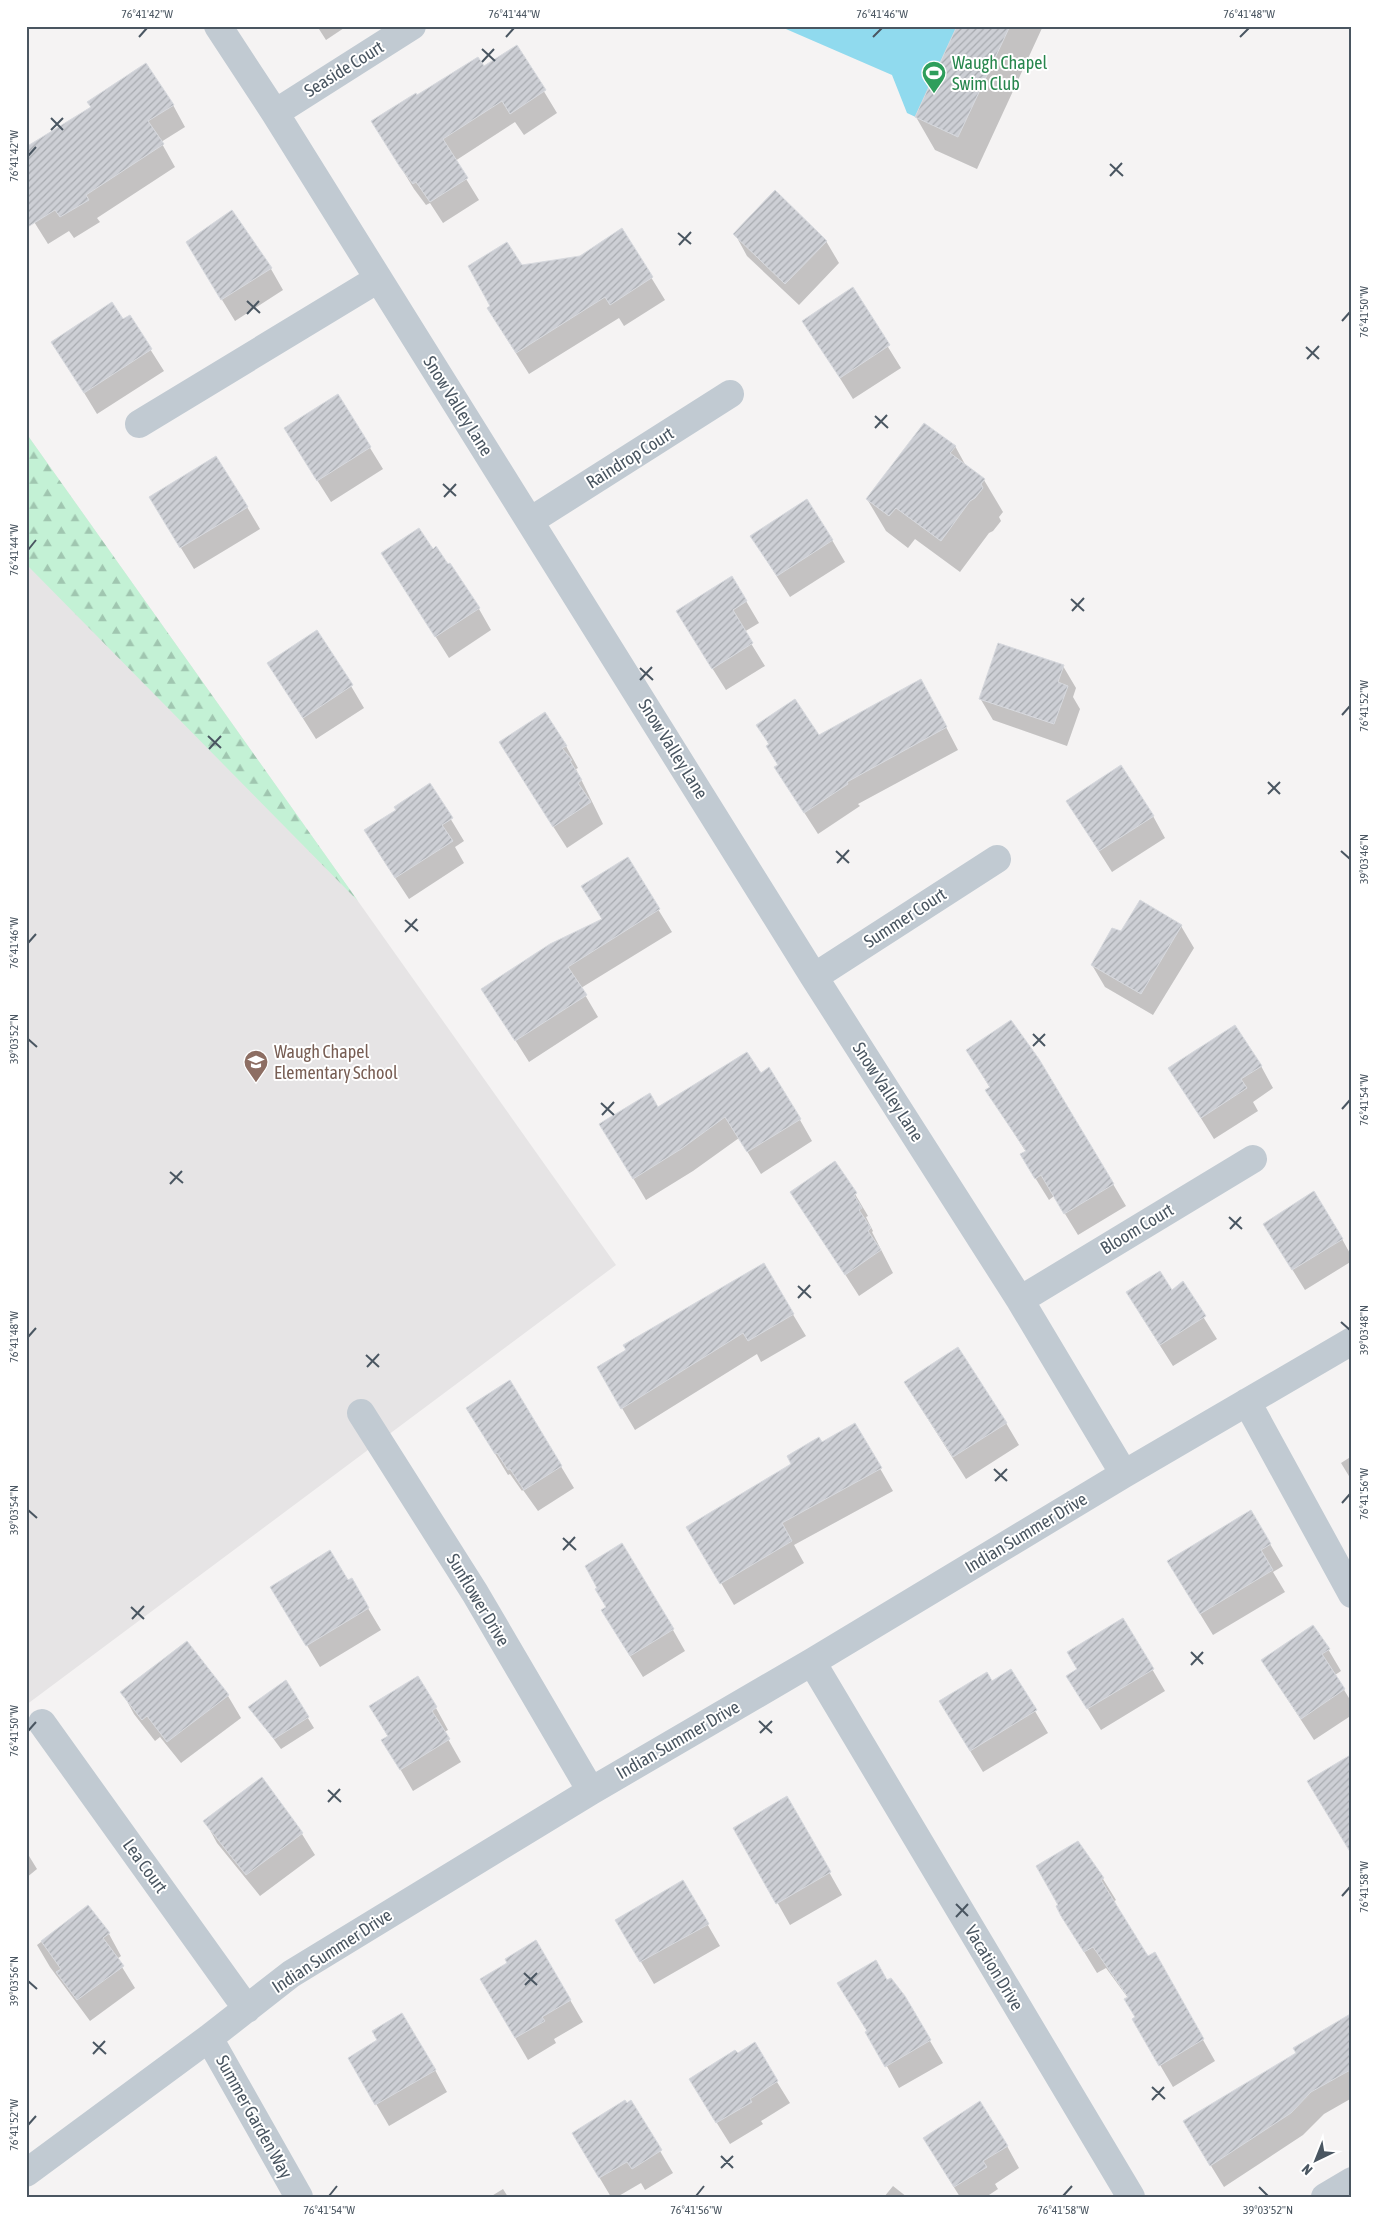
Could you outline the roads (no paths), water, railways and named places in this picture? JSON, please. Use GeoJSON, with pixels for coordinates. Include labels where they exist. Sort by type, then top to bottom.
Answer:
{"type":"FeatureCollection","features":[{"type":"Feature","properties":{"kind":"street","name":"Snow Valley Lane"},"geometry":{"type":"LineString","coordinates":[[218,26],[275,113],[814,977],[1020,1300],[1124,1474]]}},
{"type":"Feature","properties":{"kind":"street","name":"Seaside Court"},"geometry":{"type":"LineString","coordinates":[[275,113],[412,26]]}},
{"type":"Feature","properties":{"kind":"street"},"geometry":{"type":"LineString","coordinates":[[139,424],[378,279]]}},
{"type":"Feature","properties":{"kind":"street","name":"Raindrop Court"},"geometry":{"type":"LineString","coordinates":[[530,521],[730,394]]}},
{"type":"Feature","properties":{"kind":"street","name":"Summer Court"},"geometry":{"type":"LineString","coordinates":[[814,977],[997,859]]}},
{"type":"Feature","properties":{"kind":"street","name":"Bloom Court"},"geometry":{"type":"LineString","coordinates":[[1020,1300],[1253,1159]]}},
{"type":"Feature","properties":{"kind":"street","name":"Indian Summer Drive"},"geometry":{"type":"LineString","coordinates":[[26,2173],[209,2038],[291,1974],[591,1791],[812,1662],[1124,1474],[1352,1341]]}},
{"type":"Feature","properties":{"kind":"street"},"geometry":{"type":"LineString","coordinates":[[1247,1402],[1352,1594]]}},
{"type":"Feature","properties":{"kind":"street","name":"Sunflower Drive"},"geometry":{"type":"LineString","coordinates":[[360,1413],[475,1593],[591,1791]]}},
{"type":"Feature","properties":{"kind":"street","name":"Vacation Drive"},"geometry":{"type":"LineString","coordinates":[[812,1662],[1131,2197]]}},
{"type":"Feature","properties":{"kind":"street","name":"Lea Court"},"geometry":{"type":"LineString","coordinates":[[42,1723],[247,2009]]}},
{"type":"Feature","properties":{"kind":"street","name":"Summer Garden Way"},"geometry":{"type":"LineString","coordinates":[[209,2038],[299,2197]]}},
{"type":"Feature","properties":{"kind":"street"},"geometry":{"type":"LineString","coordinates":[[1325,2197],[1352,2181]]}},
{"type":"Feature","properties":{"kind":"water","name":"Waugh Chapel Swim Club"},"geometry":{"type":"Polygon","coordinates":[[[779,26],[1001,26],[950,133],[907,113],[892,75],[779,26]]]}},
{"type":"Feature","properties":{"kind":"place","name":"Waugh Chapel Swim Club"},"geometry":{"type":"Point","coordinates":[934,94]}},
{"type":"Feature","properties":{"kind":"place","name":"Waugh Chapel Elementary School"},"geometry":{"type":"Point","coordinates":[256,1083]}}]}
